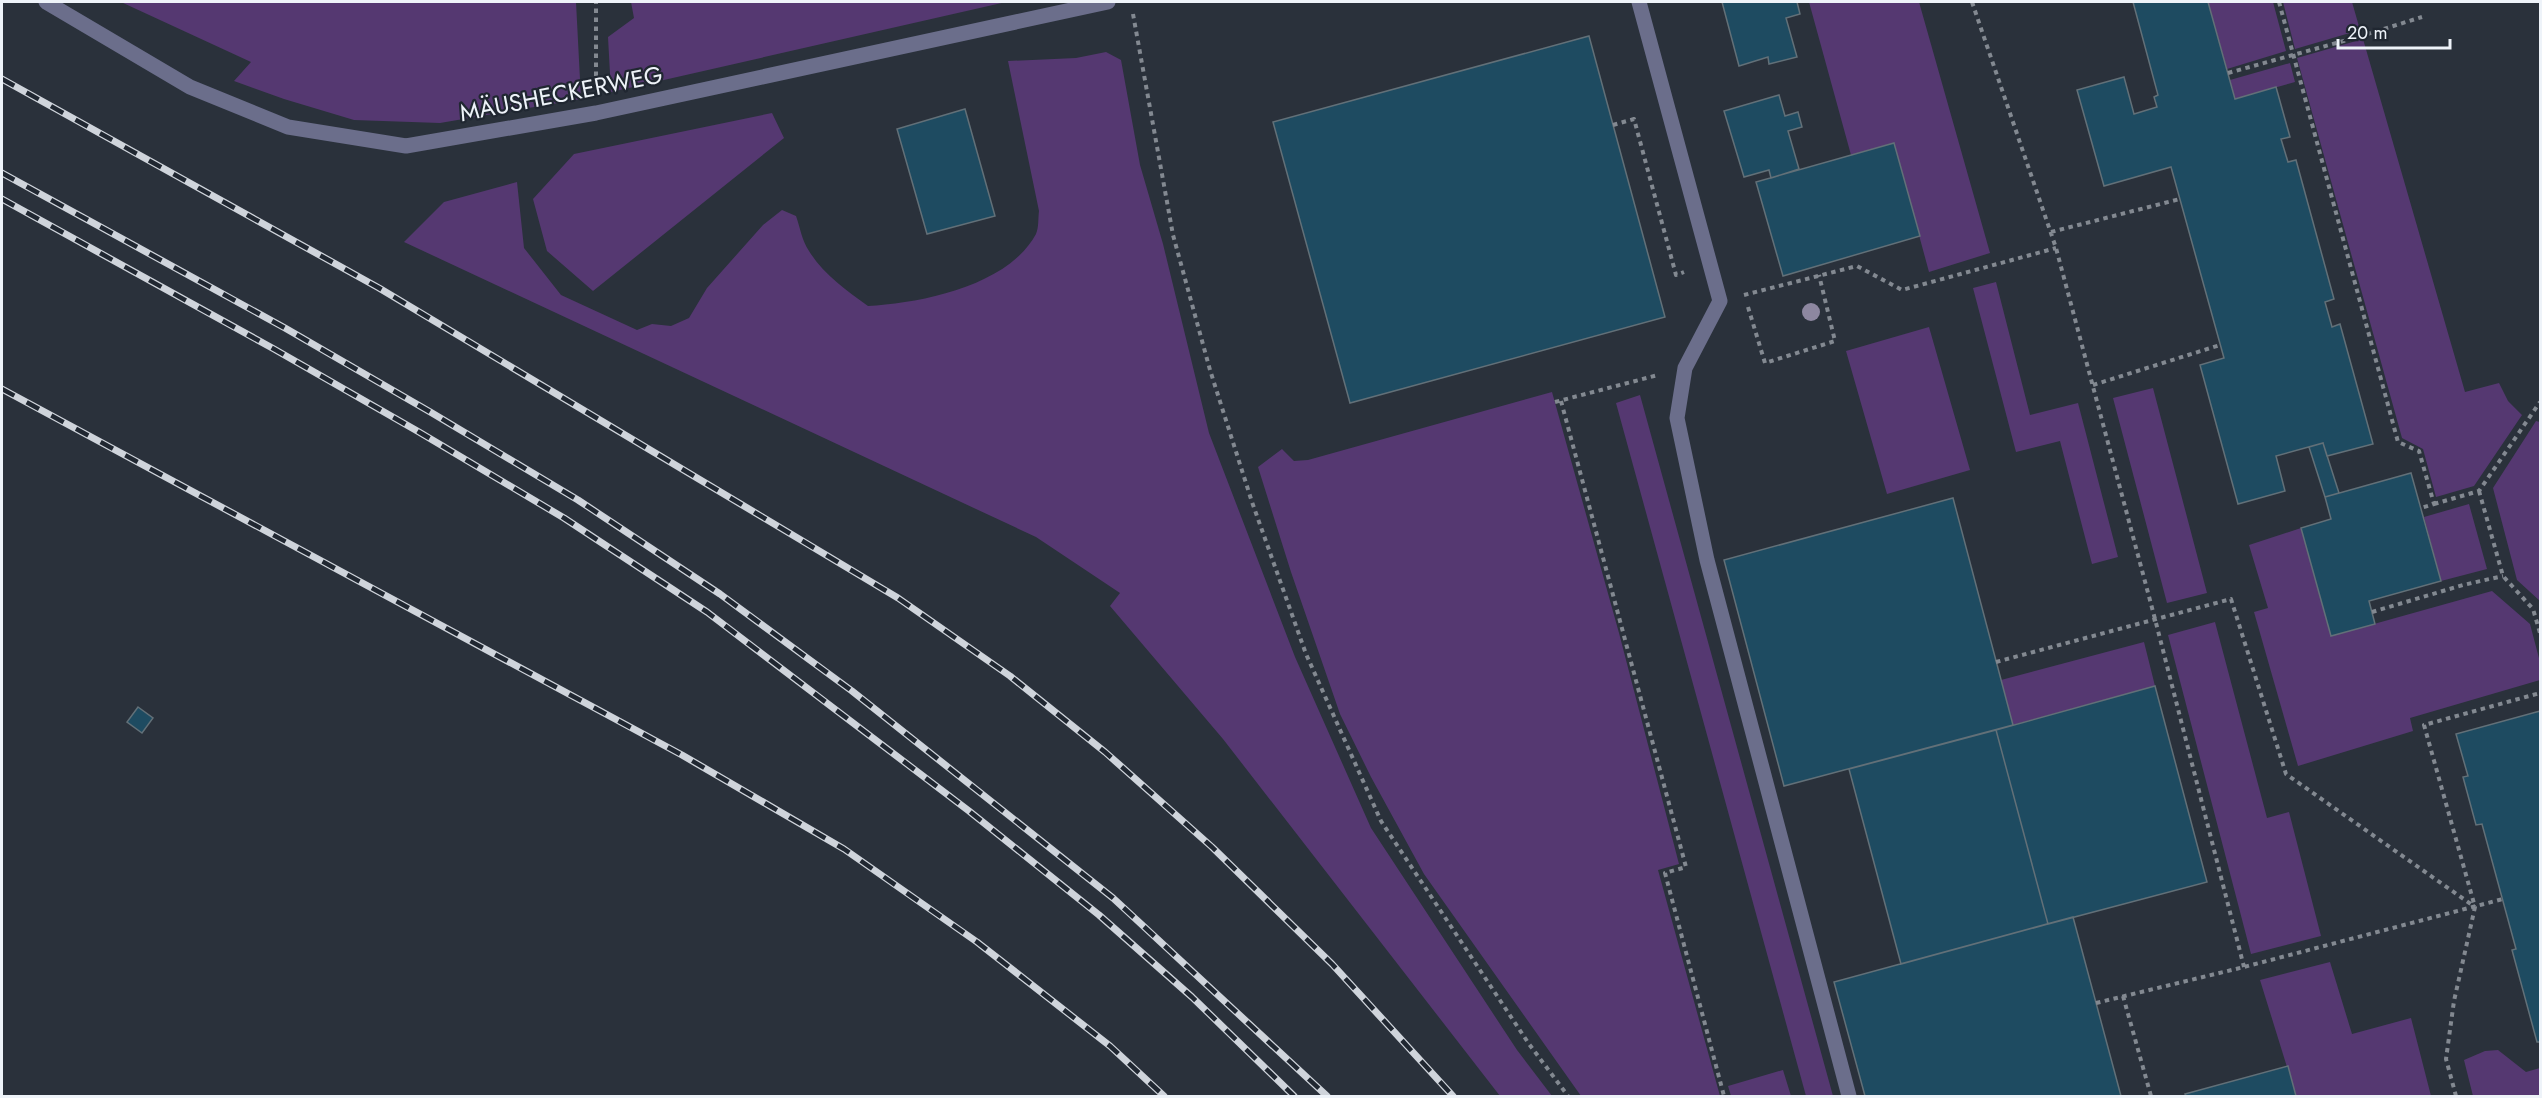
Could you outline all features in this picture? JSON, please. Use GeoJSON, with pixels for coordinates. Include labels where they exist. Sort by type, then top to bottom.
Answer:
{"type":"FeatureCollection","features":[{"type":"Feature","properties":{"kind":"street","name":"MÄUSHECKERWEG"},"geometry":{"type":"LineString","coordinates":[[46,2],[190,87],[288,127],[406,146],[596,112],[1108,2]]}},
{"type":"Feature","properties":{"kind":"street"},"geometry":{"type":"LineString","coordinates":[[1639,2],[1720,301],[1685,368],[1677,418],[1707,560],[1849,1096]]}},
{"type":"Feature","properties":{"kind":"path"},"geometry":{"type":"LineString","coordinates":[[596,2],[596,112]]}},
{"type":"Feature","properties":{"kind":"path"},"geometry":{"type":"LineString","coordinates":[[1972,2],[2056,248],[2244,967]]}},
{"type":"Feature","properties":{"kind":"path"},"geometry":{"type":"LineString","coordinates":[[2279,2],[2398,442],[2419,451],[2434,504]]}},
{"type":"Feature","properties":{"kind":"path"},"geometry":{"type":"LineString","coordinates":[[1133,11],[1179,257],[1210,370],[1249,491],[1306,654],[1381,821],[1529,1044],[1568,1096]]}},
{"type":"Feature","properties":{"kind":"path"},"geometry":{"type":"LineString","coordinates":[[2228,73],[2422,17]]}},
{"type":"Feature","properties":{"kind":"path"},"geometry":{"type":"LineString","coordinates":[[1613,125],[1634,119],[1676,275],[1709,263]]}},
{"type":"Feature","properties":{"kind":"path"},"geometry":{"type":"LineString","coordinates":[[2050,232],[2180,198]]}},
{"type":"Feature","properties":{"kind":"path"},"geometry":{"type":"LineString","coordinates":[[1754,292],[1857,266],[1902,290],[2056,248]]}},
{"type":"Feature","properties":{"kind":"path"},"geometry":{"type":"LineString","coordinates":[[1744,295],[1765,363],[1835,341],[1819,275]]}},
{"type":"Feature","properties":{"kind":"path"},"geometry":{"type":"LineString","coordinates":[[2093,385],[2220,345]]}},
{"type":"Feature","properties":{"kind":"path"},"geometry":{"type":"LineString","coordinates":[[1555,402],[1685,368]]}},
{"type":"Feature","properties":{"kind":"path"},"geometry":{"type":"LineString","coordinates":[[1561,400],[1686,867],[1665,873],[1724,1096]]}},
{"type":"Feature","properties":{"kind":"path"},"geometry":{"type":"LineString","coordinates":[[2421,508],[2479,491],[2541,402]]}},
{"type":"Feature","properties":{"kind":"path"},"geometry":{"type":"LineString","coordinates":[[2479,491],[2503,576],[2534,609],[2541,633]]}},
{"type":"Feature","properties":{"kind":"path"},"geometry":{"type":"LineString","coordinates":[[2372,612],[2463,585],[2503,576]]}},
{"type":"Feature","properties":{"kind":"path"},"geometry":{"type":"LineString","coordinates":[[1996,662],[2231,599],[2286,774],[2475,907]]}},
{"type":"Feature","properties":{"kind":"path"},"geometry":{"type":"LineString","coordinates":[[2456,1096],[2446,1059],[2454,1001],[2475,907],[2424,725],[2541,693]]}},
{"type":"Feature","properties":{"kind":"path"},"geometry":{"type":"LineString","coordinates":[[2096,1003],[2503,899]]}},
{"type":"Feature","properties":{"kind":"path"},"geometry":{"type":"LineString","coordinates":[[2123,996],[2151,1096]]}},
{"type":"Feature","properties":{"kind":"shaded area"},"geometry":{"type":"Polygon","coordinates":[[[121,2],[576,2],[581,99],[440,123],[354,120],[234,81],[251,62],[121,2]]]}},
{"type":"Feature","properties":{"kind":"shaded area"},"geometry":{"type":"Polygon","coordinates":[[[631,2],[1006,2],[611,92],[608,37],[634,18],[631,2]]]}},
{"type":"Feature","properties":{"kind":"shaded area"},"geometry":{"type":"Polygon","coordinates":[[[1809,2],[1919,2],[1990,253],[1929,272],[1894,143],[1851,155],[1809,2]]]}},
{"type":"Feature","properties":{"kind":"shaded area"},"geometry":{"type":"Polygon","coordinates":[[[2208,2],[2273,2],[2286,51],[2227,69],[2208,2]]]}},
{"type":"Feature","properties":{"kind":"shaded area"},"geometry":{"type":"Polygon","coordinates":[[[2283,2],[2352,2],[2360,30],[2295,49],[2283,2]]]}},
{"type":"Feature","properties":{"kind":"shaded area"},"geometry":{"type":"Polygon","coordinates":[[[2363,39],[2465,392],[2499,383],[2508,401],[2522,415],[2474,486],[2436,497],[2423,449],[2402,438],[2297,58],[2363,39]]]}},
{"type":"Feature","properties":{"kind":"shaded area"},"geometry":{"type":"Polygon","coordinates":[[[1106,52],[1121,60],[1140,165],[1163,244],[1209,433],[1295,657],[1371,828],[1517,1050],[1552,1096],[1500,1096],[1223,739],[1110,606],[1120,593],[1036,537],[404,242],[444,202],[517,182],[524,248],[561,295],[637,330],[652,324],[671,326],[689,318],[707,288],[763,225],[782,210],[796,216],[807,247],[821,267],[868,306],[937,296],[985,279],[1005,267],[1023,252],[1037,231],[1039,211],[1008,61],[1076,58],[1106,52]]]}},
{"type":"Feature","properties":{"kind":"shaded area"},"geometry":{"type":"Polygon","coordinates":[[[2290,63],[2295,82],[2235,99],[2230,80],[2290,63]]]}},
{"type":"Feature","properties":{"kind":"shaded area"},"geometry":{"type":"Polygon","coordinates":[[[772,113],[784,138],[593,291],[547,251],[533,199],[574,154],[772,113]]]}},
{"type":"Feature","properties":{"kind":"shaded area"},"geometry":{"type":"Polygon","coordinates":[[[1996,282],[2030,415],[2078,403],[2118,557],[2092,564],[2060,441],[2016,452],[1973,288],[1996,282]]]}},
{"type":"Feature","properties":{"kind":"shaded area"},"geometry":{"type":"Polygon","coordinates":[[[1929,327],[1970,470],[1887,494],[1846,351],[1929,327]]]}},
{"type":"Feature","properties":{"kind":"shaded area"},"geometry":{"type":"Polygon","coordinates":[[[2153,388],[2207,593],[2167,603],[2113,398],[2153,388]]]}},
{"type":"Feature","properties":{"kind":"shaded area"},"geometry":{"type":"Polygon","coordinates":[[[1552,392],[1619,633],[1679,864],[1658,870],[1720,1096],[1581,1096],[1424,874],[1371,777],[1340,714],[1258,467],[1282,449],[1294,461],[1308,460],[1552,392]]]}},
{"type":"Feature","properties":{"kind":"shaded area"},"geometry":{"type":"Polygon","coordinates":[[[1640,395],[1833,1096],[1806,1096],[1616,403],[1640,395]]]}},
{"type":"Feature","properties":{"kind":"shaded area"},"geometry":{"type":"Polygon","coordinates":[[[2536,421],[2540,422],[2540,601],[2517,580],[2493,488],[2536,421]]]}},
{"type":"Feature","properties":{"kind":"shaded area"},"geometry":{"type":"Polygon","coordinates":[[[2469,504],[2487,569],[2441,581],[2424,517],[2469,504]]]}},
{"type":"Feature","properties":{"kind":"shaded area"},"geometry":{"type":"Polygon","coordinates":[[[2301,528],[2331,636],[2492,591],[2530,624],[2540,662],[2540,680],[2410,718],[2413,731],[2298,766],[2254,612],[2268,608],[2249,545],[2301,528]]]}},
{"type":"Feature","properties":{"kind":"shaded area"},"geometry":{"type":"Polygon","coordinates":[[[2215,622],[2267,818],[2289,812],[2321,936],[2251,954],[2168,635],[2215,622]]]}},
{"type":"Feature","properties":{"kind":"shaded area"},"geometry":{"type":"Polygon","coordinates":[[[2144,642],[2155,686],[2013,725],[2001,680],[2144,642]]]}},
{"type":"Feature","properties":{"kind":"shaded area"},"geometry":{"type":"Polygon","coordinates":[[[2330,962],[2352,1034],[2411,1018],[2431,1096],[2296,1096],[2260,980],[2330,962]]]}},
{"type":"Feature","properties":{"kind":"shaded area"},"geometry":{"type":"Polygon","coordinates":[[[2498,1050],[2526,1072],[2540,1068],[2540,1096],[2473,1096],[2464,1060],[2485,1051],[2498,1050]]]}},
{"type":"Feature","properties":{"kind":"shaded area"},"geometry":{"type":"Polygon","coordinates":[[[1783,1070],[1791,1096],[1731,1096],[1728,1086],[1783,1070]]]}},
{"type":"Feature","properties":{"kind":"building"},"geometry":{"type":"Polygon","coordinates":[[[1722,2],[1797,2],[1800,14],[1786,18],[1797,57],[1769,64],[1768,57],[1739,66],[1722,2]]]}},
{"type":"Feature","properties":{"kind":"building"},"geometry":{"type":"Polygon","coordinates":[[[2133,2],[2208,2],[2235,99],[2276,87],[2290,137],[2281,139],[2288,162],[2296,160],[2334,299],[2325,302],[2332,327],[2340,324],[2373,444],[2327,456],[2323,443],[2276,456],[2285,491],[2238,504],[2200,365],[2224,358],[2171,167],[2104,186],[2077,90],[2124,77],[2134,114],[2157,107],[2154,97],[2158,95],[2133,2]]]}},
{"type":"Feature","properties":{"kind":"building"},"geometry":{"type":"Polygon","coordinates":[[[1589,36],[1665,317],[1350,403],[1273,122],[1589,36]]]}},
{"type":"Feature","properties":{"kind":"building"},"geometry":{"type":"Polygon","coordinates":[[[1779,95],[1785,116],[1798,112],[1802,127],[1788,131],[1799,169],[1771,178],[1769,170],[1744,177],[1724,111],[1779,95]]]}},
{"type":"Feature","properties":{"kind":"building"},"geometry":{"type":"Polygon","coordinates":[[[965,109],[995,216],[927,234],[897,129],[965,109]]]}},
{"type":"Feature","properties":{"kind":"building"},"geometry":{"type":"Polygon","coordinates":[[[1894,143],[1920,236],[1783,276],[1756,182],[1894,143]]]}},
{"type":"Feature","properties":{"kind":"building"},"geometry":{"type":"Polygon","coordinates":[[[2323,443],[2339,493],[2325,497],[2309,447],[2323,443]]]}},
{"type":"Feature","properties":{"kind":"building"},"geometry":{"type":"Polygon","coordinates":[[[2411,473],[2441,581],[2369,601],[2375,624],[2331,636],[2301,528],[2331,519],[2325,497],[2411,473]]]}},
{"type":"Feature","properties":{"kind":"building"},"geometry":{"type":"Polygon","coordinates":[[[1953,498],[2013,725],[1784,786],[1724,560],[1953,498]]]}},
{"type":"Feature","properties":{"kind":"building"},"geometry":{"type":"Polygon","coordinates":[[[2155,686],[2207,882],[2048,924],[1996,730],[2155,686]]]}},
{"type":"Feature","properties":{"kind":"building"},"geometry":{"type":"Polygon","coordinates":[[[138,707],[153,718],[142,733],[127,722],[138,707]]]}},
{"type":"Feature","properties":{"kind":"building"},"geometry":{"type":"Polygon","coordinates":[[[2540,711],[2540,1042],[2537,1042],[2512,950],[2516,949],[2482,824],[2476,825],[2463,777],[2468,776],[2456,734],[2540,711]]]}},
{"type":"Feature","properties":{"kind":"building"},"geometry":{"type":"Polygon","coordinates":[[[1996,730],[2048,924],[1901,964],[1849,769],[1996,730]]]}},
{"type":"Feature","properties":{"kind":"building"},"geometry":{"type":"Polygon","coordinates":[[[2073,917],[2121,1096],[1865,1096],[1834,982],[2073,917]]]}},
{"type":"Feature","properties":{"kind":"building"},"geometry":{"type":"Polygon","coordinates":[[[2288,1066],[2296,1096],[2186,1096],[2185,1094],[2288,1066]]]}},
{"type":"Feature","properties":{"kind":"railway"},"geometry":{"type":"LineString","coordinates":[[2,79],[379,288],[898,598],[1010,676],[1105,752],[1212,847],[1332,964],[1453,1096]]}},
{"type":"Feature","properties":{"kind":"railway"},"geometry":{"type":"LineString","coordinates":[[2,173],[285,328],[432,413],[578,500],[720,594],[852,691],[1113,898],[1327,1096]]}},
{"type":"Feature","properties":{"kind":"railway"},"geometry":{"type":"LineString","coordinates":[[2,199],[419,432],[564,518],[707,612],[969,811],[1099,915],[1192,997],[1294,1096]]}},
{"type":"Feature","properties":{"kind":"railway"},"geometry":{"type":"LineString","coordinates":[[2,389],[682,755],[844,849],[977,942],[1110,1046],[1164,1096]]}}]}
